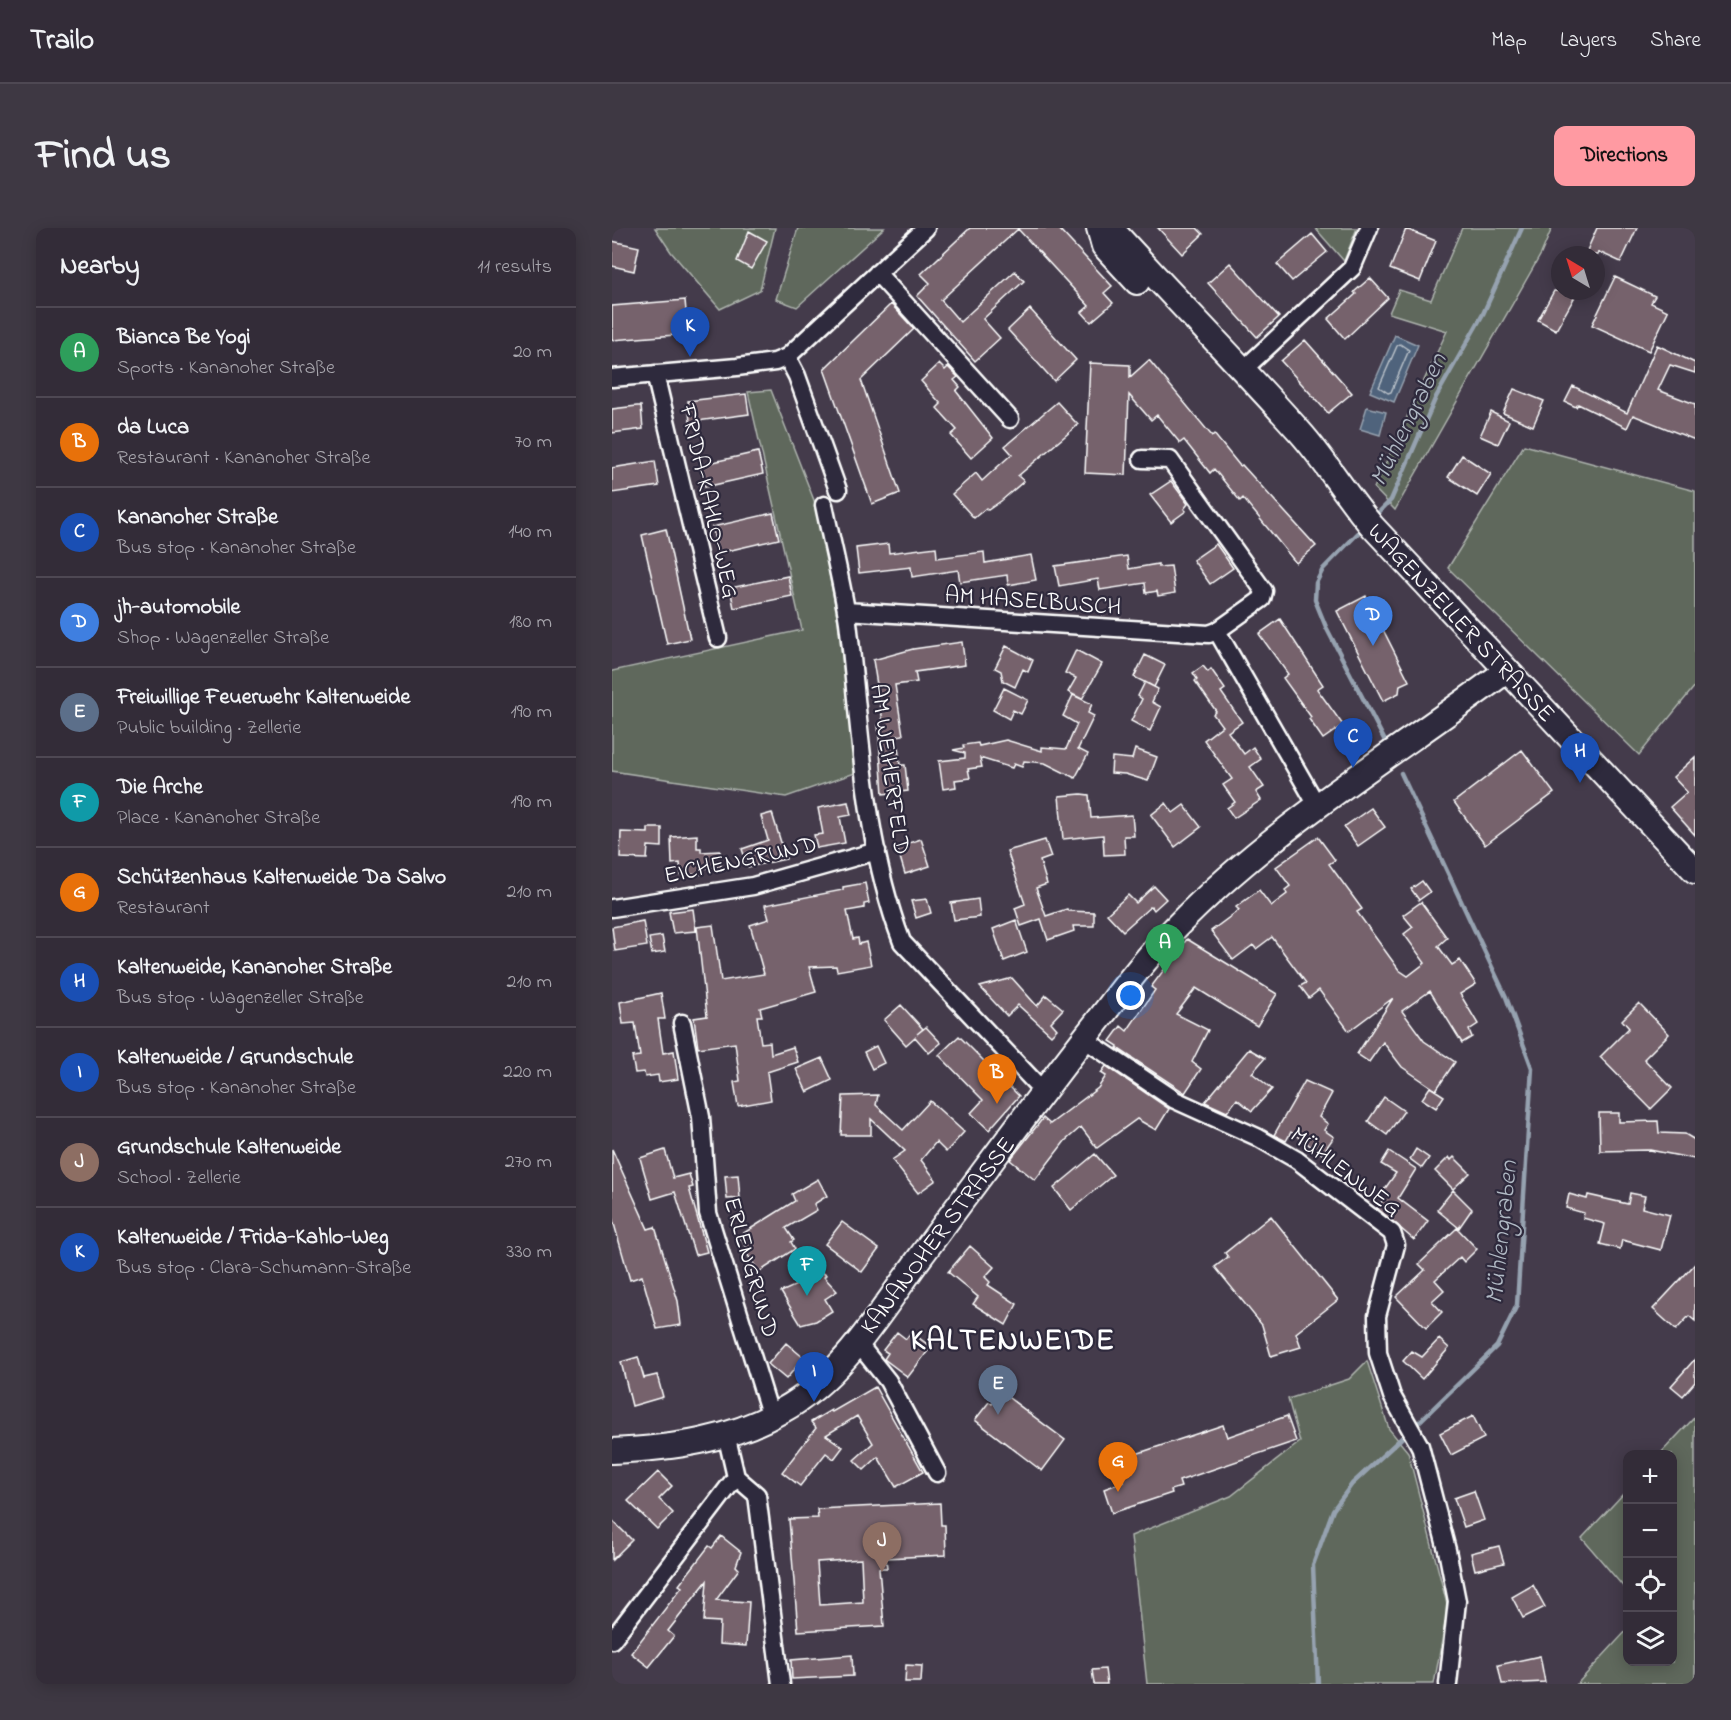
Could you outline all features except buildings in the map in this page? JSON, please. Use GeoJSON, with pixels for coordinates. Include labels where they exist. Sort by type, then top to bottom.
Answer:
{"type":"FeatureCollection","features":[{"type":"Feature","properties":{"kind":"street"},"geometry":{"type":"LineString","coordinates":[[612,378],[737,367],[775,362],[787,357],[926,228]]}},
{"type":"Feature","properties":{"kind":"street"},"geometry":{"type":"LineString","coordinates":[[1243,370],[1352,268],[1369,228]]}},
{"type":"Feature","properties":{"kind":"street","name":"WAGENZELLER STRASSE"},"geometry":{"type":"LineString","coordinates":[[1100,229],[1116,234],[1302,434],[1364,516]]}},
{"type":"Feature","properties":{"kind":"street","name":"WAGENZELLER STRASSE"},"geometry":{"type":"LineString","coordinates":[[1100,229],[1104,246],[1288,443],[1364,516],[1506,671],[1695,870]]}},
{"type":"Feature","properties":{"kind":"street"},"geometry":{"type":"LineString","coordinates":[[877,273],[1010,419]]}},
{"type":"Feature","properties":{"kind":"street"},"geometry":{"type":"LineString","coordinates":[[787,357],[797,376],[838,490]]}},
{"type":"Feature","properties":{"kind":"street","name":"FRIDA-KAHLO-WEG"},"geometry":{"type":"LineString","coordinates":[[655,374],[718,638]]}},
{"type":"Feature","properties":{"kind":"street"},"geometry":{"type":"LineString","coordinates":[[1142,459],[1170,460],[1264,591],[1262,598],[1216,631],[1318,807]]}},
{"type":"Feature","properties":{"kind":"street","name":"AM WEIHERFELD"},"geometry":{"type":"LineString","coordinates":[[824,505],[846,611],[861,764],[876,851],[902,942],[1043,1091]]}},
{"type":"Feature","properties":{"kind":"street","name":"AM HASELBUSCH"},"geometry":{"type":"LineString","coordinates":[[846,611],[1125,630],[1209,634],[1216,631]]}},
{"type":"Feature","properties":{"kind":"street","name":"KANANOHER STRASSE"},"geometry":{"type":"LineString","coordinates":[[612,1451],[673,1448],[748,1428],[786,1409],[817,1385],[857,1342],[1043,1091],[1144,962],[1195,908],[1222,882],[1318,807],[1506,671]]}},
{"type":"Feature","properties":{"kind":"street","name":"EICHENGRUND"},"geometry":{"type":"LineString","coordinates":[[612,908],[753,886],[876,851]]}},
{"type":"Feature","properties":{"kind":"street","name":"ERLENGRUND"},"geometry":{"type":"LineString","coordinates":[[682,1023],[701,1118],[708,1213],[771,1417]]}},
{"type":"Feature","properties":{"kind":"street","name":"MÜHLENWEG"},"geometry":{"type":"LineString","coordinates":[[1084,1039],[1176,1100],[1257,1137],[1297,1160],[1392,1233],[1396,1245],[1377,1316],[1378,1353],[1392,1396],[1412,1428],[1427,1472],[1457,1601],[1448,1684]]}},
{"type":"Feature","properties":{"kind":"street"},"geometry":{"type":"LineString","coordinates":[[857,1342],[888,1381],[937,1473]]}},
{"type":"Feature","properties":{"kind":"street"},"geometry":{"type":"LineString","coordinates":[[726,1434],[736,1477],[757,1496],[781,1684]]}},
{"type":"Feature","properties":{"kind":"street"},"geometry":{"type":"LineString","coordinates":[[612,1640],[736,1477]]}},
{"type":"Feature","properties":{"kind":"green space"},"geometry":{"type":"Polygon","coordinates":[[[655,228],[775,228],[760,290],[720,309],[671,252],[655,228]]]}},
{"type":"Feature","properties":{"kind":"green space"},"geometry":{"type":"Polygon","coordinates":[[[798,228],[884,228],[797,307],[776,299],[798,228]]]}},
{"type":"Feature","properties":{"kind":"green space"},"geometry":{"type":"Polygon","coordinates":[[[1315,228],[1357,228],[1344,261],[1315,228]]]}},
{"type":"Feature","properties":{"kind":"green space"},"geometry":{"type":"Polygon","coordinates":[[[1462,228],[1552,228],[1541,254],[1395,510],[1374,488],[1447,331],[1389,313],[1399,290],[1431,300],[1462,228]]]}},
{"type":"Feature","properties":{"kind":"green space"},"geometry":{"type":"Polygon","coordinates":[[[771,390],[817,508],[838,621],[855,773],[786,797],[612,771],[612,671],[802,630],[748,392],[771,390]]]}},
{"type":"Feature","properties":{"kind":"green space"},"geometry":{"type":"Polygon","coordinates":[[[1524,445],[1695,491],[1695,686],[1639,755],[1448,568],[1524,445]]]}},
{"type":"Feature","properties":{"kind":"green space"},"geometry":{"type":"Polygon","coordinates":[[[1367,1361],[1389,1429],[1408,1452],[1448,1608],[1434,1684],[1147,1684],[1131,1536],[1231,1496],[1300,1442],[1288,1399],[1349,1379],[1367,1361]]]}},
{"type":"Feature","properties":{"kind":"green space"},"geometry":{"type":"Polygon","coordinates":[[[1695,1417],[1695,1684],[1577,1684],[1623,1634],[1623,1666],[1677,1666],[1677,1450],[1664,1450],[1695,1417]]]}},
{"type":"Feature","properties":{"kind":"green space"},"geometry":{"type":"Polygon","coordinates":[[[1623,1494],[1623,1586],[1582,1538],[1623,1494]]]}},
{"type":"Feature","properties":{"kind":"water"},"geometry":{"type":"Polygon","coordinates":[[[1395,335],[1418,345],[1394,402],[1370,392],[1395,335]]]}},
{"type":"Feature","properties":{"kind":"water"},"geometry":{"type":"Polygon","coordinates":[[[1367,407],[1386,412],[1380,435],[1360,429],[1367,407]]]}},
{"type":"Feature","properties":{"kind":"waterway","name":"Mühlengraben"},"geometry":{"type":"LineString","coordinates":[[1374,517],[1391,500],[1436,397],[1483,314],[1522,228]]}},
{"type":"Feature","properties":{"kind":"waterway","name":"Mühlengraben"},"geometry":{"type":"LineString","coordinates":[[1364,527],[1323,569],[1316,583],[1315,600],[1326,627],[1385,741]]}},
{"type":"Feature","properties":{"kind":"waterway","name":"Mühlengraben"},"geometry":{"type":"LineString","coordinates":[[1401,773],[1506,997],[1532,1068],[1517,1305],[1497,1346],[1414,1427]]}},
{"type":"Feature","properties":{"kind":"waterway","name":"Mühlengraben"},"geometry":{"type":"LineString","coordinates":[[1318,1684],[1313,1565],[1333,1510],[1352,1484],[1407,1433]]}},
{"type":"Feature","properties":{"kind":"place","name":"Kaltenweide / Frida-Kahlo-Weg"},"geometry":{"type":"Point","coordinates":[690,357]}},
{"type":"Feature","properties":{"kind":"place","name":"jh-automobile"},"geometry":{"type":"Point","coordinates":[1373,646]}},
{"type":"Feature","properties":{"kind":"place","name":"Kananoher Straße"},"geometry":{"type":"Point","coordinates":[1353,768]}},
{"type":"Feature","properties":{"kind":"place","name":"Kaltenweide, Kananoher Straße"},"geometry":{"type":"Point","coordinates":[1580,783]}},
{"type":"Feature","properties":{"kind":"place","name":"Bianca Be Yogi"},"geometry":{"type":"Point","coordinates":[1165,974]}},
{"type":"Feature","properties":{"kind":"place","name":"da Luca"},"geometry":{"type":"Point","coordinates":[997,1104]}},
{"type":"Feature","properties":{"kind":"place","name":"Die Arche"},"geometry":{"type":"Point","coordinates":[807,1296]}},
{"type":"Feature","properties":{"kind":"place","name":"Kaltenweide / Grundschule"},"geometry":{"type":"Point","coordinates":[814,1402]}},
{"type":"Feature","properties":{"kind":"place","name":"Freiwillige Feuerwehr Kaltenweide"},"geometry":{"type":"Point","coordinates":[998,1415]}},
{"type":"Feature","properties":{"kind":"place","name":"Schützenhaus Kaltenweide Da Salvo"},"geometry":{"type":"Point","coordinates":[1118,1492]}},
{"type":"Feature","properties":{"kind":"place","name":"Grundschule Kaltenweide"},"geometry":{"type":"Point","coordinates":[882,1572]}},
{"type":"Feature","properties":{"kind":"district","name":"KALTENWEIDE"},"geometry":{"type":"Point","coordinates":[1013,1339]}}]}
